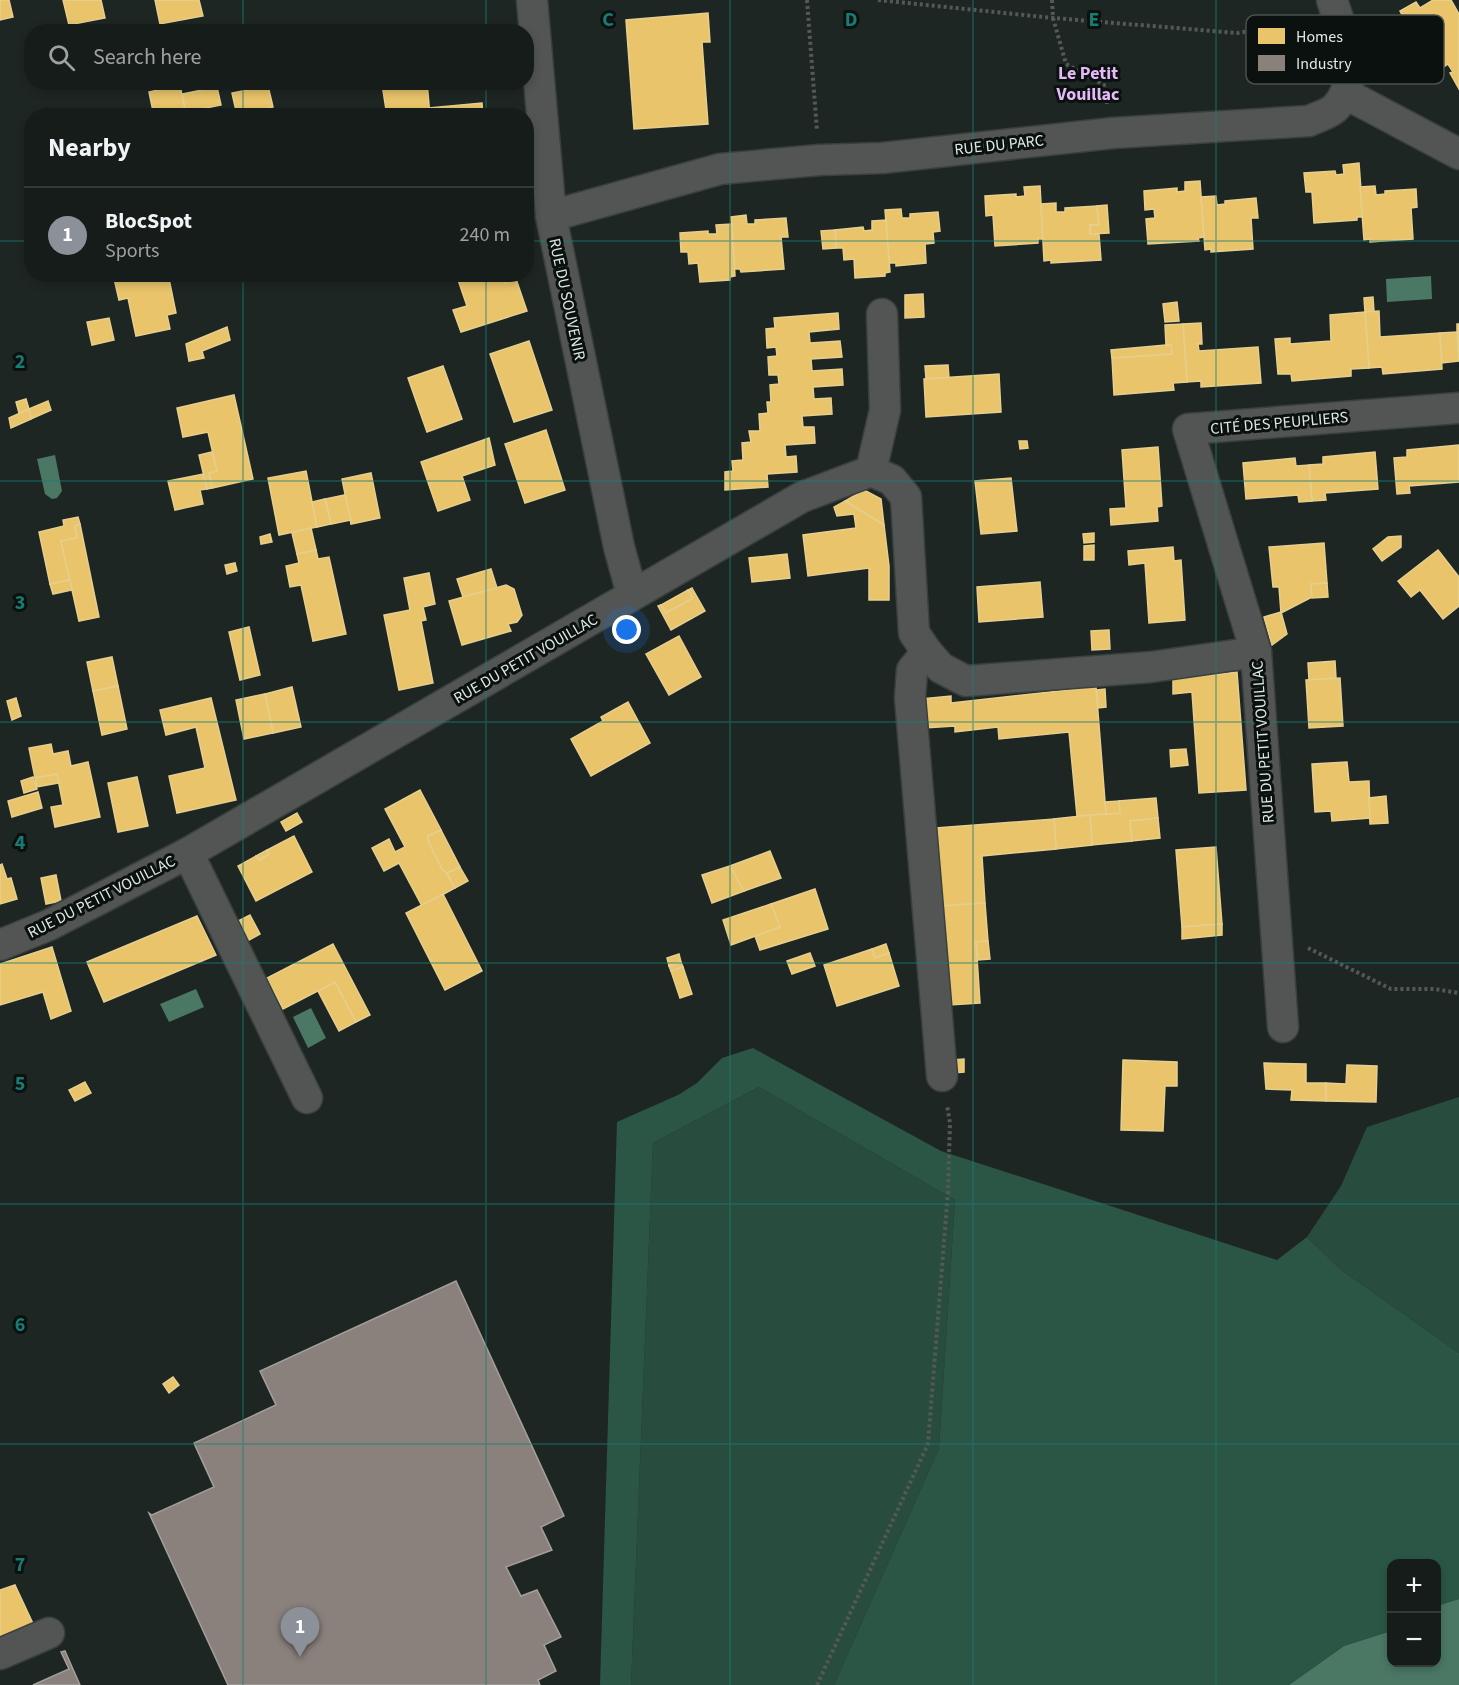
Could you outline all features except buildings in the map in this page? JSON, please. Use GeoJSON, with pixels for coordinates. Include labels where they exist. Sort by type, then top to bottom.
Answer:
{"type":"FeatureCollection","features":[{"type":"Feature","properties":{"kind":"street","name":"RUE DU SOUVENIR"},"geometry":{"type":"LineString","coordinates":[[532,0],[551,216],[619,547],[632,594]]}},
{"type":"Feature","properties":{"kind":"street"},"geometry":{"type":"LineString","coordinates":[[1348,84],[1346,94],[1459,154]]}},
{"type":"Feature","properties":{"kind":"street","name":"RUE DU PARC"},"geometry":{"type":"LineString","coordinates":[[551,216],[720,169],[819,160],[882,158],[1113,133],[1310,121],[1334,110],[1346,94]]}},
{"type":"Feature","properties":{"kind":"street"},"geometry":{"type":"LineString","coordinates":[[871,471],[885,410],[882,314]]}},
{"type":"Feature","properties":{"kind":"street","name":"CITÉ DES PEUPLIERS"},"geometry":{"type":"LineString","coordinates":[[1256,652],[1188,429],[1459,408]]}},
{"type":"Feature","properties":{"kind":"street","name":"RUE DU PETIT VOUILLAC"},"geometry":{"type":"LineString","coordinates":[[0,945],[49,925],[188,853],[463,692],[597,618],[632,594],[802,497],[871,471],[892,480],[906,497],[914,633],[941,668],[966,681],[1151,666],[1256,652],[1283,1028]]}},
{"type":"Feature","properties":{"kind":"street"},"geometry":{"type":"LineString","coordinates":[[927,652],[912,670],[910,698],[942,1076]]}},
{"type":"Feature","properties":{"kind":"street"},"geometry":{"type":"LineString","coordinates":[[188,853],[307,1098]]}},
{"type":"Feature","properties":{"kind":"street"},"geometry":{"type":"LineString","coordinates":[[0,1654],[49,1633]]}},
{"type":"Feature","properties":{"kind":"path"},"geometry":{"type":"LineString","coordinates":[[807,0],[819,160]]}},
{"type":"Feature","properties":{"kind":"path"},"geometry":{"type":"LineString","coordinates":[[878,0],[1053,18],[1238,33],[1246,31]]}},
{"type":"Feature","properties":{"kind":"path"},"geometry":{"type":"LineString","coordinates":[[1052,0],[1053,18],[1066,64],[1104,85],[1113,133]]}},
{"type":"Feature","properties":{"kind":"path"},"geometry":{"type":"LineString","coordinates":[[1308,15],[1335,8]]}},
{"type":"Feature","properties":{"kind":"path"},"geometry":{"type":"LineString","coordinates":[[1275,933],[1391,988],[1435,988],[1459,993]]}},
{"type":"Feature","properties":{"kind":"path"},"geometry":{"type":"LineString","coordinates":[[818,1685],[928,1444],[948,1191],[950,1123],[942,1076]]}},
{"type":"Feature","properties":{"kind":"shaded area"},"geometry":{"type":"Polygon","coordinates":[[[1431,276],[1432,299],[1387,302],[1386,279],[1431,276]]]}},
{"type":"Feature","properties":{"kind":"shaded area"},"geometry":{"type":"Polygon","coordinates":[[[55,455],[62,491],[57,498],[52,499],[45,494],[37,459],[55,455]]]}},
{"type":"Feature","properties":{"kind":"shaded area"},"geometry":{"type":"Polygon","coordinates":[[[196,989],[204,1007],[169,1022],[160,1004],[196,989]]]}},
{"type":"Feature","properties":{"kind":"shaded area"},"geometry":{"type":"Polygon","coordinates":[[[311,1008],[326,1038],[308,1048],[293,1017],[311,1008]]]}},
{"type":"Feature","properties":{"kind":"shaded area"},"geometry":{"type":"Polygon","coordinates":[[[753,1048],[941,1151],[1277,1260],[1307,1237],[1340,1269],[1459,1353],[1459,1599],[1441,1605],[1441,1559],[1387,1559],[1387,1632],[1344,1646],[1289,1685],[834,1685],[939,1448],[955,1200],[759,1087],[653,1143],[631,1685],[600,1685],[617,1122],[678,1095],[697,1083],[722,1058],[753,1048]]]}},
{"type":"Feature","properties":{"kind":"shaded area"},"geometry":{"type":"Polygon","coordinates":[[[759,1087],[955,1200],[939,1448],[834,1685],[631,1685],[653,1143],[759,1087]]]}},
{"type":"Feature","properties":{"kind":"shaded area"},"geometry":{"type":"Polygon","coordinates":[[[1459,1097],[1459,1353],[1340,1269],[1307,1237],[1341,1186],[1367,1127],[1459,1097]]]}},
{"type":"Feature","properties":{"kind":"shaded area"},"geometry":{"type":"Polygon","coordinates":[[[1459,1599],[1459,1685],[1289,1685],[1344,1646],[1387,1632],[1387,1667],[1441,1667],[1441,1605],[1459,1599]]]}},
{"type":"Feature","properties":{"kind":"place","name":"BlocSpot"},"geometry":{"type":"Point","coordinates":[300,1657]}},
{"type":"Feature","properties":{"kind":"district","name":"Le Petit Vouillac"},"geometry":{"type":"Point","coordinates":[1088,83]}}]}
